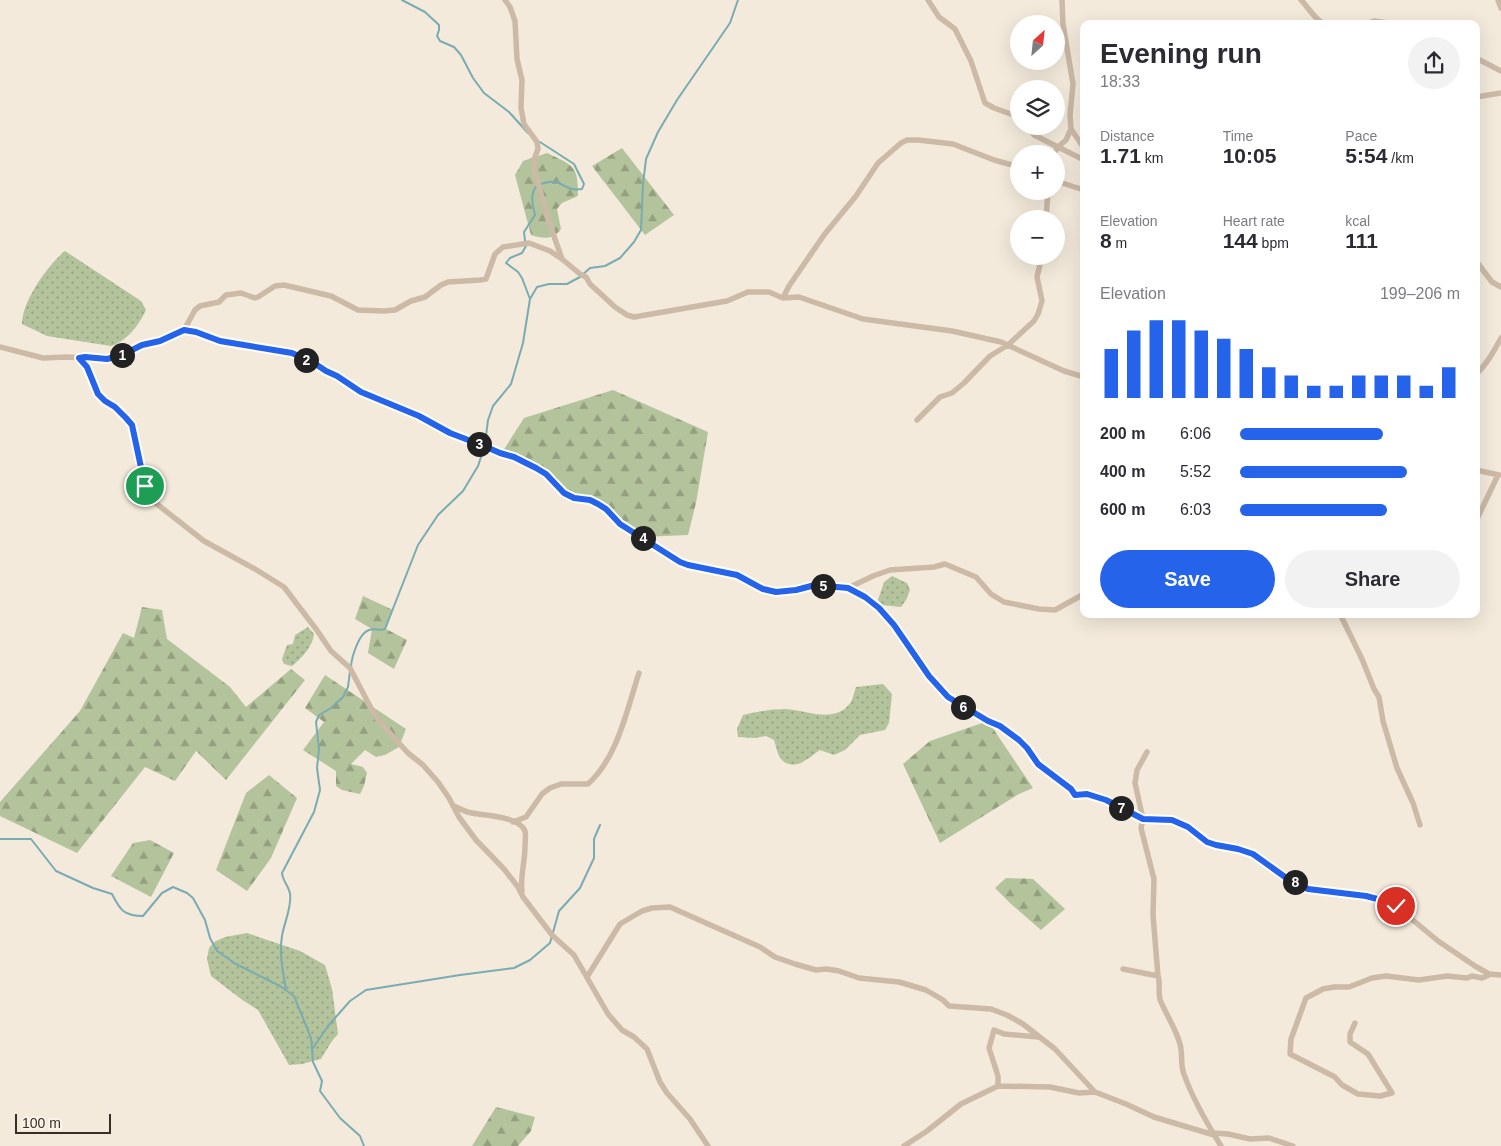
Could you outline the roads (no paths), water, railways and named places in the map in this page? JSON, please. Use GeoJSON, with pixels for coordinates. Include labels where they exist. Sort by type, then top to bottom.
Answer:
{"type":"FeatureCollection","features":[{"type":"Feature","properties":{"kind":"street"},"geometry":{"type":"LineString","coordinates":[[505,0],[510,7],[515,21],[517,59],[522,80],[521,108],[524,124],[537,142],[538,149],[534,169],[562,259]]}},
{"type":"Feature","properties":{"kind":"street"},"geometry":{"type":"LineString","coordinates":[[928,0],[940,17],[955,29],[971,61],[985,103],[1010,114]]}},
{"type":"Feature","properties":{"kind":"street"},"geometry":{"type":"LineString","coordinates":[[1060,145],[1066,140],[1071,129],[1070,115],[1073,84],[1063,24],[1062,0]]}},
{"type":"Feature","properties":{"kind":"street"},"geometry":{"type":"LineString","coordinates":[[1301,0],[1318,20]]}},
{"type":"Feature","properties":{"kind":"street"},"geometry":{"type":"LineString","coordinates":[[1498,0],[1501,8]]}},
{"type":"Feature","properties":{"kind":"street"},"geometry":{"type":"LineString","coordinates":[[1480,60],[1501,71]]}},
{"type":"Feature","properties":{"kind":"street"},"geometry":{"type":"LineString","coordinates":[[1480,96],[1501,93]]}},
{"type":"Feature","properties":{"kind":"street"},"geometry":{"type":"LineString","coordinates":[[1071,129],[1080,142]]}},
{"type":"Feature","properties":{"kind":"street"},"geometry":{"type":"LineString","coordinates":[[1034,135],[1054,145]]}},
{"type":"Feature","properties":{"kind":"street"},"geometry":{"type":"LineString","coordinates":[[783,298],[789,286],[824,235],[856,196],[878,163],[901,143],[907,140],[918,140],[953,144],[1010,164]]}},
{"type":"Feature","properties":{"kind":"street"},"geometry":{"type":"LineString","coordinates":[[1065,150],[1080,158]]}},
{"type":"Feature","properties":{"kind":"street"},"geometry":{"type":"LineString","coordinates":[[1065,185],[1080,189]]}},
{"type":"Feature","properties":{"kind":"street"},"geometry":{"type":"LineString","coordinates":[[184,330],[195,310],[200,306],[214,304],[226,295],[233,293],[241,293],[255,298],[276,286],[284,285],[331,296],[358,310],[395,310],[411,301],[425,297],[448,282],[486,278],[495,254],[503,247],[529,243],[550,251],[562,259],[586,277],[590,284],[615,307],[634,317],[728,301],[748,292],[769,292],[783,298],[799,297],[862,319],[952,331],[1001,342],[1064,372],[1080,375]]}},
{"type":"Feature","properties":{"kind":"street"},"geometry":{"type":"LineString","coordinates":[[917,420],[940,398],[952,393],[964,383],[990,356],[1008,345],[1034,321],[1042,301],[1037,277],[1040,265]]}},
{"type":"Feature","properties":{"kind":"street"},"geometry":{"type":"LineString","coordinates":[[1480,266],[1492,282],[1501,287]]}},
{"type":"Feature","properties":{"kind":"street"},"geometry":{"type":"LineString","coordinates":[[0,347],[43,358],[85,357],[107,359],[122,355],[142,345],[160,341],[184,330],[196,332],[220,341],[292,353],[314,363],[361,392],[419,416],[450,433],[514,457],[536,468],[546,474],[564,493],[574,498],[590,500],[598,504],[606,509],[620,524],[680,562],[737,575],[763,589],[776,592],[796,590],[815,585],[848,588],[865,597],[879,608],[894,625],[929,676],[948,697],[1000,726],[1019,740],[1038,764],[1071,789],[1075,795],[1087,794],[1106,800],[1143,819],[1172,820],[1188,827],[1207,842],[1253,854],[1285,877],[1308,889],[1366,896],[1396,906],[1438,941],[1491,974],[1501,975]]}},
{"type":"Feature","properties":{"kind":"street"},"geometry":{"type":"LineString","coordinates":[[1480,369],[1491,356],[1501,338]]}},
{"type":"Feature","properties":{"kind":"street"},"geometry":{"type":"LineString","coordinates":[[79,358],[87,367],[98,394],[115,407],[132,425],[146,489],[153,501],[204,541],[284,587],[331,651],[350,668],[379,722],[438,782],[471,833],[504,869],[552,935],[574,955],[592,990],[608,1014],[622,1030],[634,1037],[647,1049],[660,1082],[690,1119],[708,1146]]}},
{"type":"Feature","properties":{"kind":"street"},"geometry":{"type":"LineString","coordinates":[[1480,471],[1499,475],[1480,513]]}},
{"type":"Feature","properties":{"kind":"street"},"geometry":{"type":"LineString","coordinates":[[848,588],[890,570],[934,567],[945,564],[976,577],[991,594],[1004,602],[1055,610],[1080,596]]}},
{"type":"Feature","properties":{"kind":"street"},"geometry":{"type":"LineString","coordinates":[[1342,618],[1379,697],[1383,721],[1397,768],[1420,824]]}},
{"type":"Feature","properties":{"kind":"street"},"geometry":{"type":"LineString","coordinates":[[513,822],[526,817],[542,794],[550,788],[561,784],[588,784],[596,776],[610,754],[619,734],[639,673]]}},
{"type":"Feature","properties":{"kind":"street"},"geometry":{"type":"LineString","coordinates":[[1147,752],[1138,770],[1135,783],[1143,819],[1141,828],[1154,879],[1153,915],[1158,976],[1160,980],[1158,993],[1181,1046],[1183,1073],[1205,1121],[1221,1146]]}},
{"type":"Feature","properties":{"kind":"street"},"geometry":{"type":"LineString","coordinates":[[454,806],[470,813],[497,816],[523,828],[526,833],[521,880],[523,897]]}},
{"type":"Feature","properties":{"kind":"street"},"geometry":{"type":"LineString","coordinates":[[587,977],[620,924],[642,911],[652,908],[670,907],[744,940],[775,957],[794,964],[816,970],[839,970],[860,978],[899,982],[926,990],[949,1006],[991,1009],[1007,1015],[1023,1024],[1055,1048],[1095,1092]]}},
{"type":"Feature","properties":{"kind":"street"},"geometry":{"type":"LineString","coordinates":[[1122,969],[1158,976]]}},
{"type":"Feature","properties":{"kind":"street"},"geometry":{"type":"LineString","coordinates":[[1354,1024],[1350,1034],[1350,1042],[1368,1054],[1392,1093],[1380,1096],[1358,1094],[1342,1085],[1335,1077],[1290,1054],[1291,1039],[1306,998],[1323,990],[1334,987],[1349,987],[1372,978],[1386,976],[1419,980],[1447,976],[1482,978],[1491,974]]}},
{"type":"Feature","properties":{"kind":"street"},"geometry":{"type":"LineString","coordinates":[[998,1086],[998,1076],[989,1048],[994,1030],[1004,1034],[1039,1037]]}},
{"type":"Feature","properties":{"kind":"street"},"geometry":{"type":"LineString","coordinates":[[904,1146],[961,1104],[998,1086],[1050,1087],[1079,1093],[1095,1092],[1126,1104],[1154,1118],[1214,1134],[1228,1134],[1250,1139],[1269,1138],[1293,1146]]}},
{"type":"Feature","properties":{"kind":"waterway"},"geometry":{"type":"LineString","coordinates":[[402,0],[425,12],[439,25],[437,36],[440,41],[454,47],[484,93],[509,112],[528,133]]}},
{"type":"Feature","properties":{"kind":"waterway"},"geometry":{"type":"LineString","coordinates":[[485,444],[488,420],[493,406],[511,384],[523,343],[530,299],[537,287],[549,284],[567,284],[580,277],[590,268],[605,266],[620,258],[634,242],[641,230],[646,159],[658,132],[677,100],[730,23],[738,0]]}},
{"type":"Feature","properties":{"kind":"waterway"},"geometry":{"type":"LineString","coordinates":[[525,241],[524,232],[535,215],[532,196],[535,188],[544,183],[556,182],[571,189],[582,189],[584,184],[574,164],[540,142]]}},
{"type":"Feature","properties":{"kind":"waterway"},"geometry":{"type":"LineString","coordinates":[[526,246],[522,253],[510,258],[506,263],[518,272],[530,299]]}},
{"type":"Feature","properties":{"kind":"waterway"},"geometry":{"type":"LineString","coordinates":[[351,666],[354,651],[362,635],[369,630],[385,629],[418,545],[438,515],[463,491],[478,466],[484,448]]}},
{"type":"Feature","properties":{"kind":"waterway"},"geometry":{"type":"LineString","coordinates":[[286,990],[281,943],[290,899],[282,873],[314,812],[320,790],[317,768],[319,749],[316,722],[319,715],[331,708],[343,697],[348,687],[350,671]]}},
{"type":"Feature","properties":{"kind":"waterway"},"geometry":{"type":"LineString","coordinates":[[313,1048],[328,1026],[350,1001],[366,990],[514,968],[530,960],[550,943],[559,911],[580,888],[594,858],[594,839],[600,825]]}},
{"type":"Feature","properties":{"kind":"waterway"},"geometry":{"type":"LineString","coordinates":[[0,839],[31,839],[56,871],[93,888],[112,894],[120,908],[131,915],[143,916],[162,893],[173,887],[193,898],[205,920],[210,938],[217,951],[236,964],[280,986],[294,996],[311,1038],[313,1062],[322,1081],[320,1091],[340,1118],[360,1136],[364,1146]]}}]}
